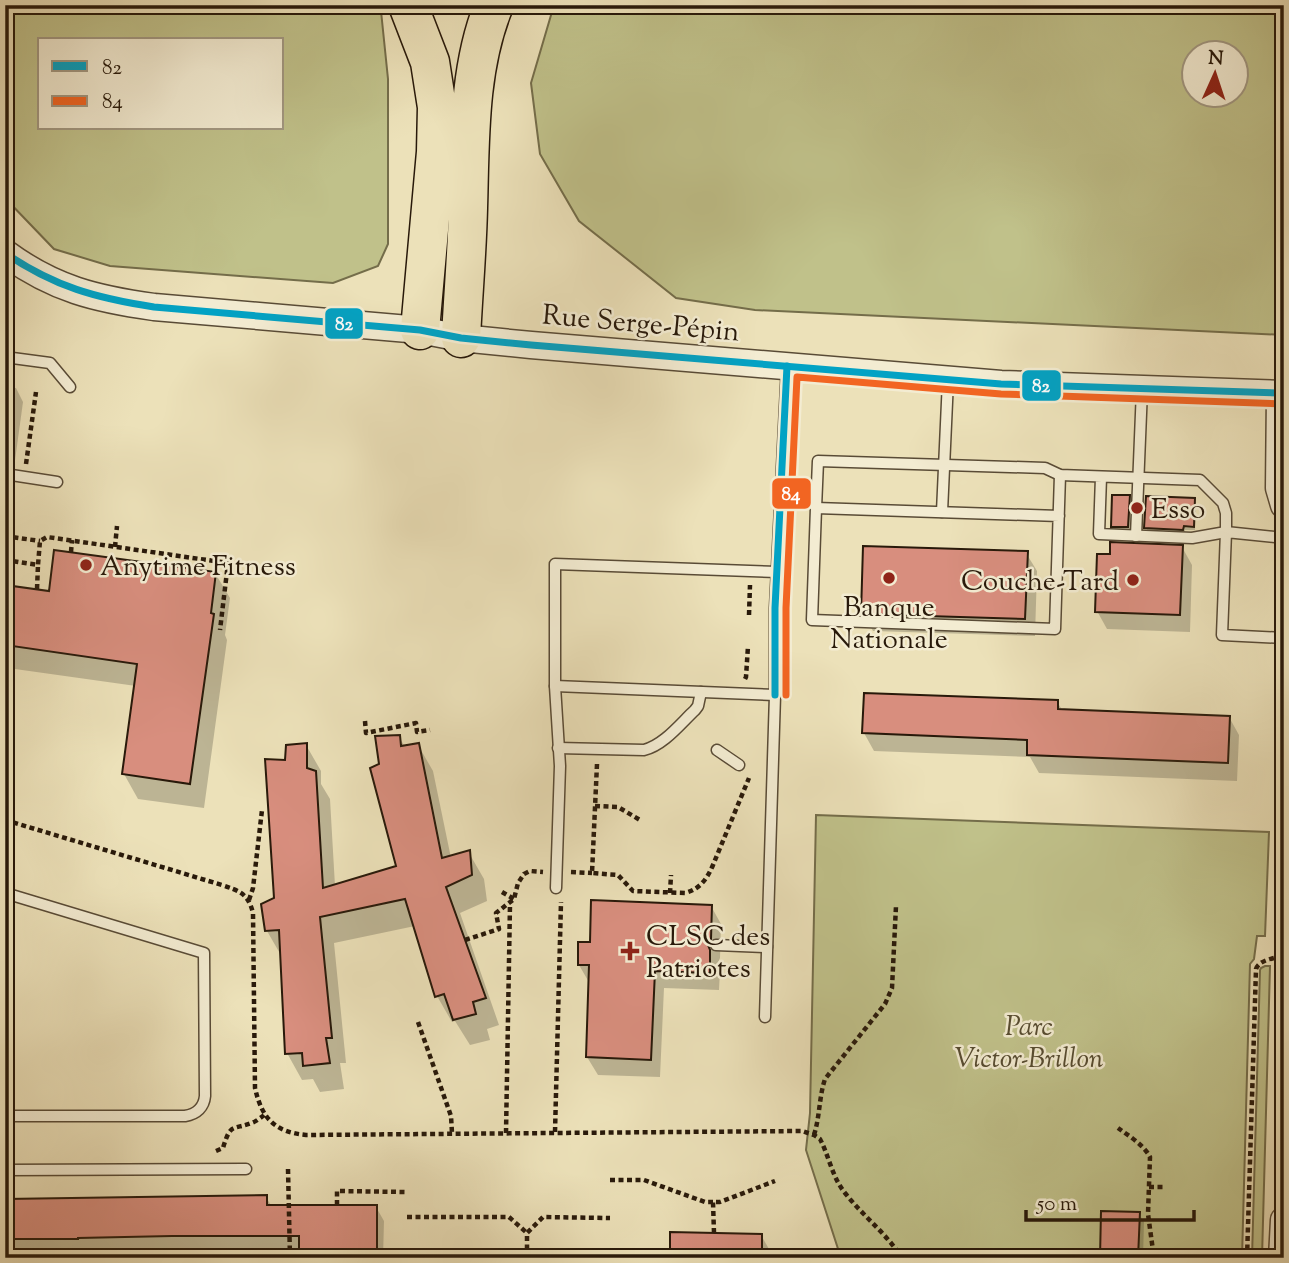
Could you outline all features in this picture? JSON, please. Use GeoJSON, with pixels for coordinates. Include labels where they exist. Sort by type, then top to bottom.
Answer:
{"type":"FeatureCollection","features":[{"type":"Feature","properties":{"kind":"highway"},"geometry":{"type":"LineString","coordinates":[[408,5],[430,62],[437,107],[436,152],[420,330]]}},
{"type":"Feature","properties":{"kind":"highway"},"geometry":{"type":"LineString","coordinates":[[460,338],[472,108],[484,34],[494,5]]}},
{"type":"Feature","properties":{"kind":"street","name":"Rue Serge-Pépin"},"geometry":{"type":"LineString","coordinates":[[5,253],[50,281],[71,290],[111,301],[168,309],[420,330],[460,338],[948,380],[1282,393]]}},
{"type":"Feature","properties":{"kind":"street"},"geometry":{"type":"LineString","coordinates":[[1282,393],[1279,488],[1284,505]]}},
{"type":"Feature","properties":{"kind":"street"},"geometry":{"type":"LineString","coordinates":[[1282,1258],[1284,1220]]}},
{"type":"Feature","properties":{"kind":"lane"},"geometry":{"type":"LineString","coordinates":[[5,357],[50,363],[70,387]]}},
{"type":"Feature","properties":{"kind":"lane"},"geometry":{"type":"LineString","coordinates":[[765,1017],[775,695],[775,608],[787,366]]}},
{"type":"Feature","properties":{"kind":"lane"},"geometry":{"type":"LineString","coordinates":[[943,512],[948,380]]}},
{"type":"Feature","properties":{"kind":"lane"},"geometry":{"type":"LineString","coordinates":[[1136,536],[1142,389]]}},
{"type":"Feature","properties":{"kind":"lane"},"geometry":{"type":"LineString","coordinates":[[1060,475],[1055,629],[812,620],[818,461],[1045,468],[1060,475],[1200,480],[1223,503],[1226,513],[1222,635],[1284,638]]}},
{"type":"Feature","properties":{"kind":"lane"},"geometry":{"type":"LineString","coordinates":[[5,474],[57,482]]}},
{"type":"Feature","properties":{"kind":"lane"},"geometry":{"type":"LineString","coordinates":[[1101,477],[1099,534],[1192,538],[1226,532],[1284,538]]}},
{"type":"Feature","properties":{"kind":"lane"},"geometry":{"type":"LineString","coordinates":[[816,508],[1059,516]]}},
{"type":"Feature","properties":{"kind":"lane"},"geometry":{"type":"LineString","coordinates":[[559,893],[560,766],[555,686],[555,564],[777,572]]}},
{"type":"Feature","properties":{"kind":"lane"},"geometry":{"type":"LineString","coordinates":[[555,686],[775,695]]}},
{"type":"Feature","properties":{"kind":"lane"},"geometry":{"type":"LineString","coordinates":[[558,748],[650,749],[659,744],[695,710],[701,692]]}},
{"type":"Feature","properties":{"kind":"lane"},"geometry":{"type":"LineString","coordinates":[[717,750],[740,765]]}},
{"type":"Feature","properties":{"kind":"lane"},"geometry":{"type":"LineString","coordinates":[[5,893],[204,953],[205,1101],[200,1110],[185,1116],[5,1116]]}},
{"type":"Feature","properties":{"kind":"lane"},"geometry":{"type":"LineString","coordinates":[[716,945],[767,947]]}},
{"type":"Feature","properties":{"kind":"lane"},"geometry":{"type":"LineString","coordinates":[[5,1170],[246,1169]]}},
{"type":"Feature","properties":{"kind":"path"},"geometry":{"type":"LineString","coordinates":[[25,469],[36,393]]}},
{"type":"Feature","properties":{"kind":"path"},"geometry":{"type":"LineString","coordinates":[[115,547],[117,526]]}},
{"type":"Feature","properties":{"kind":"path"},"geometry":{"type":"LineString","coordinates":[[5,536],[40,541],[47,537],[72,540],[228,563],[220,630]]}},
{"type":"Feature","properties":{"kind":"path"},"geometry":{"type":"LineString","coordinates":[[71,552],[72,540]]}},
{"type":"Feature","properties":{"kind":"path"},"geometry":{"type":"LineString","coordinates":[[37,589],[40,541]]}},
{"type":"Feature","properties":{"kind":"path"},"geometry":{"type":"LineString","coordinates":[[5,560],[38,565]]}},
{"type":"Feature","properties":{"kind":"path"},"geometry":{"type":"LineString","coordinates":[[750,584],[750,615]]}},
{"type":"Feature","properties":{"kind":"path"},"geometry":{"type":"LineString","coordinates":[[747,677],[748,646]]}},
{"type":"Feature","properties":{"kind":"path"},"geometry":{"type":"LineString","coordinates":[[365,721],[366,733],[416,723],[417,732],[430,730]]}},
{"type":"Feature","properties":{"kind":"path"},"geometry":{"type":"LineString","coordinates":[[592,873],[597,764]]}},
{"type":"Feature","properties":{"kind":"path"},"geometry":{"type":"LineString","coordinates":[[569,872],[618,876],[633,891],[693,891],[707,878],[754,766]]}},
{"type":"Feature","properties":{"kind":"path"},"geometry":{"type":"LineString","coordinates":[[595,806],[618,807],[640,820]]}},
{"type":"Feature","properties":{"kind":"path"},"geometry":{"type":"LineString","coordinates":[[249,900],[253,888],[262,810]]}},
{"type":"Feature","properties":{"kind":"path"},"geometry":{"type":"LineString","coordinates":[[5,820],[222,885],[239,891],[249,900],[254,926],[257,1098],[264,1115],[282,1130],[297,1134],[802,1131],[820,1139],[844,1192],[902,1258]]}},
{"type":"Feature","properties":{"kind":"path"},"geometry":{"type":"LineString","coordinates":[[506,1133],[512,902],[524,874],[530,871],[543,872]]}},
{"type":"Feature","properties":{"kind":"path"},"geometry":{"type":"LineString","coordinates":[[670,892],[671,875]]}},
{"type":"Feature","properties":{"kind":"path"},"geometry":{"type":"LineString","coordinates":[[502,892],[512,902]]}},
{"type":"Feature","properties":{"kind":"path"},"geometry":{"type":"LineString","coordinates":[[555,1132],[559,893]]}},
{"type":"Feature","properties":{"kind":"path"},"geometry":{"type":"LineString","coordinates":[[465,940],[499,929],[496,914],[512,902]]}},
{"type":"Feature","properties":{"kind":"path"},"geometry":{"type":"LineString","coordinates":[[814,1135],[825,1079],[885,1004],[892,988],[896,906]]}},
{"type":"Feature","properties":{"kind":"path"},"geometry":{"type":"LineString","coordinates":[[1247,1258],[1257,966],[1284,955]]}},
{"type":"Feature","properties":{"kind":"path"},"geometry":{"type":"LineString","coordinates":[[418,1022],[451,1116],[452,1133]]}},
{"type":"Feature","properties":{"kind":"path"},"geometry":{"type":"LineString","coordinates":[[214,1152],[223,1148],[231,1130],[254,1122],[264,1115]]}},
{"type":"Feature","properties":{"kind":"path"},"geometry":{"type":"LineString","coordinates":[[1118,1128],[1150,1157],[1148,1214],[1154,1258]]}},
{"type":"Feature","properties":{"kind":"path"},"geometry":{"type":"LineString","coordinates":[[288,1169],[290,1258]]}},
{"type":"Feature","properties":{"kind":"path"},"geometry":{"type":"LineString","coordinates":[[610,1180],[644,1180],[705,1202],[720,1202],[775,1181]]}},
{"type":"Feature","properties":{"kind":"path"},"geometry":{"type":"LineString","coordinates":[[1149,1187],[1163,1188]]}},
{"type":"Feature","properties":{"kind":"path"},"geometry":{"type":"LineString","coordinates":[[337,1205],[337,1191],[407,1192]]}},
{"type":"Feature","properties":{"kind":"path"},"geometry":{"type":"LineString","coordinates":[[713,1202],[714,1233]]}},
{"type":"Feature","properties":{"kind":"path"},"geometry":{"type":"LineString","coordinates":[[407,1217],[509,1217],[527,1233]]}},
{"type":"Feature","properties":{"kind":"path"},"geometry":{"type":"LineString","coordinates":[[527,1258],[527,1233],[543,1217],[610,1218]]}},
{"type":"Feature","properties":{"kind":"green space"},"geometry":{"type":"Polygon","coordinates":[[[5,5],[377,5],[381,11],[388,79],[388,244],[378,266],[333,283],[110,266],[54,249],[5,198],[5,5]]]}},
{"type":"Feature","properties":{"kind":"green space"},"geometry":{"type":"Polygon","coordinates":[[[554,5],[1284,5],[1284,335],[755,310],[676,298],[579,221],[540,154],[531,83],[554,5]]]}},
{"type":"Feature","properties":{"kind":"green space","name":"Parc Victor-Brillon"},"geometry":{"type":"Polygon","coordinates":[[[816,815],[1269,832],[1265,936],[1257,936],[1254,959],[1250,964],[1242,1258],[841,1258],[806,1150],[810,1113],[816,815]]]}},
{"type":"Feature","properties":{"kind":"green space"},"geometry":{"type":"Polygon","coordinates":[[[1270,966],[1262,1258],[1252,1258],[1260,970],[1270,966]]]}},
{"type":"Feature","properties":{"kind":"building"},"geometry":{"type":"Polygon","coordinates":[[[1112,495],[1130,495],[1128,527],[1111,527],[1112,495]]]}},
{"type":"Feature","properties":{"kind":"building"},"geometry":{"type":"Polygon","coordinates":[[[1146,496],[1195,498],[1194,527],[1184,526],[1183,530],[1144,528],[1146,496]]]}},
{"type":"Feature","properties":{"kind":"building"},"geometry":{"type":"Polygon","coordinates":[[[1110,542],[1183,545],[1180,615],[1095,612],[1097,554],[1110,554],[1110,542]]]}},
{"type":"Feature","properties":{"kind":"building"},"geometry":{"type":"Polygon","coordinates":[[[863,546],[1028,551],[1025,619],[861,614],[863,546]]]}},
{"type":"Feature","properties":{"kind":"building"},"geometry":{"type":"Polygon","coordinates":[[[54,550],[216,572],[211,613],[214,614],[190,784],[122,774],[137,664],[5,645],[5,585],[49,591],[54,550]]]}},
{"type":"Feature","properties":{"kind":"building"},"geometry":{"type":"Polygon","coordinates":[[[864,693],[1058,700],[1058,709],[1230,716],[1228,763],[1027,755],[1027,740],[862,733],[864,693]]]}},
{"type":"Feature","properties":{"kind":"building"},"geometry":{"type":"Polygon","coordinates":[[[400,735],[401,746],[419,743],[442,858],[470,850],[472,875],[446,887],[486,998],[473,1002],[476,1014],[453,1020],[444,994],[435,997],[405,899],[320,917],[332,1038],[326,1038],[330,1063],[303,1066],[302,1053],[285,1054],[279,930],[265,931],[261,904],[274,898],[265,759],[285,760],[286,745],[307,743],[307,768],[316,771],[323,888],[396,866],[370,768],[379,764],[375,736],[400,735]]]}},
{"type":"Feature","properties":{"kind":"building"},"geometry":{"type":"Polygon","coordinates":[[[591,900],[712,905],[711,939],[708,945],[710,973],[655,971],[651,1060],[586,1057],[589,965],[578,965],[578,942],[590,942],[591,900]]]}},
{"type":"Feature","properties":{"kind":"building"},"geometry":{"type":"Polygon","coordinates":[[[267,1195],[267,1205],[377,1205],[377,1258],[299,1258],[299,1236],[5,1239],[5,1199],[267,1195]]]}},
{"type":"Feature","properties":{"kind":"building"},"geometry":{"type":"Polygon","coordinates":[[[1101,1211],[1140,1212],[1138,1258],[1100,1258],[1101,1211]]]}},
{"type":"Feature","properties":{"kind":"building"},"geometry":{"type":"Polygon","coordinates":[[[670,1232],[762,1234],[762,1258],[670,1258],[670,1232]]]}},
{"type":"Feature","properties":{"kind":"transit line","name":"82"},"geometry":{"type":"LineString","coordinates":[[5,253],[59,283],[113,300],[154,307],[420,330],[461,338],[531,345],[1001,384],[1280,393],[1279,488],[1284,504]]}},
{"type":"Feature","properties":{"kind":"transit line","name":"82"},"geometry":{"type":"LineString","coordinates":[[775,695],[775,608],[787,366]]}},
{"type":"Feature","properties":{"kind":"transit line","name":"84"},"geometry":{"type":"LineString","coordinates":[[786,695],[786,608],[797,377],[1001,394],[1284,404]]}},
{"type":"Feature","properties":{"kind":"place","name":"Esso"},"geometry":{"type":"Point","coordinates":[1137,508]}},
{"type":"Feature","properties":{"kind":"place","name":"Anytime Fitness"},"geometry":{"type":"Point","coordinates":[86,565]}},
{"type":"Feature","properties":{"kind":"place","name":"Banque Nationale"},"geometry":{"type":"Point","coordinates":[889,578]}},
{"type":"Feature","properties":{"kind":"place","name":"Couche-Tard"},"geometry":{"type":"Point","coordinates":[1133,580]}},
{"type":"Feature","properties":{"kind":"place","name":"CLSC des Patriotes"},"geometry":{"type":"Point","coordinates":[630,951]}}]}
